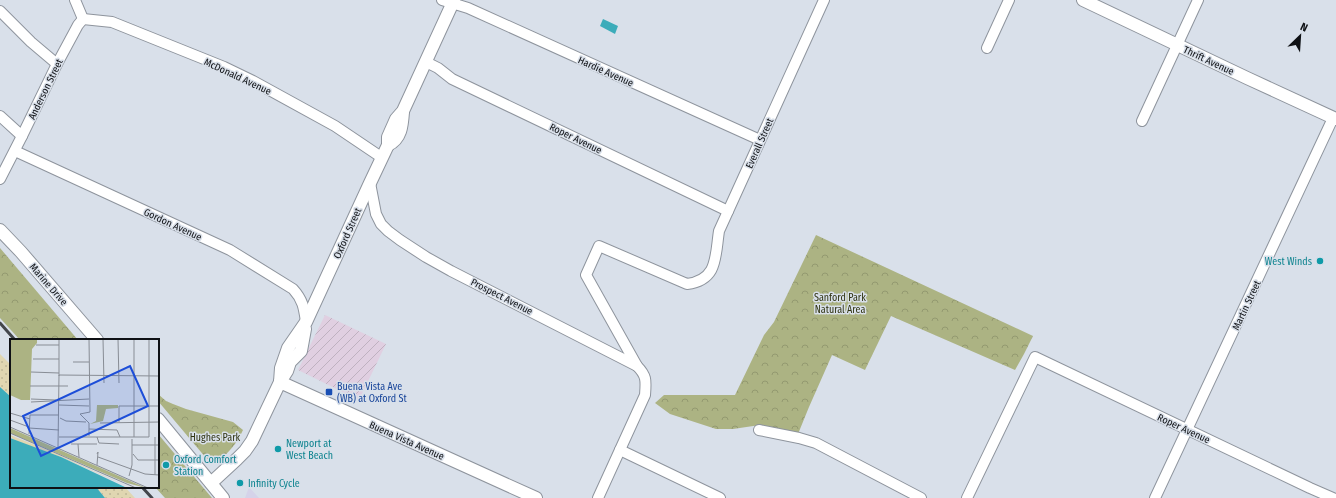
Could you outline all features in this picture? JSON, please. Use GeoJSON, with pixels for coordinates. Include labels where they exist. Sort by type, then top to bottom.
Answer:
{"type":"FeatureCollection","features":[{"type":"Feature","properties":{"kind":"street"},"geometry":{"type":"LineString","coordinates":[[75,0],[83,19]]}},
{"type":"Feature","properties":{"kind":"street","name":"Everall Street"},"geometry":{"type":"LineString","coordinates":[[637,366],[586,274],[599,246],[687,284],[697,283],[711,272],[719,232],[824,0]]}},
{"type":"Feature","properties":{"kind":"street"},"geometry":{"type":"LineString","coordinates":[[987,48],[1009,0]]}},
{"type":"Feature","properties":{"kind":"street","name":"Thrift Avenue"},"geometry":{"type":"LineString","coordinates":[[1082,0],[1176,45],[1335,116]]}},
{"type":"Feature","properties":{"kind":"street"},"geometry":{"type":"LineString","coordinates":[[1142,121],[1198,0]]}},
{"type":"Feature","properties":{"kind":"street","name":"Hardie Avenue"},"geometry":{"type":"LineString","coordinates":[[450,1],[760,140]]}},
{"type":"Feature","properties":{"kind":"street","name":"Oxford Street"},"geometry":{"type":"LineString","coordinates":[[210,483],[246,451],[258,431],[290,362],[300,351],[306,322],[388,145],[396,141],[398,138],[402,126],[403,111],[426,62],[450,1]]}},
{"type":"Feature","properties":{"kind":"street"},"geometry":{"type":"LineString","coordinates":[[0,11],[31,42],[57,64]]}},
{"type":"Feature","properties":{"kind":"street","name":"Anderson Street"},"geometry":{"type":"LineString","coordinates":[[0,179],[57,64],[78,25],[83,19]]}},
{"type":"Feature","properties":{"kind":"street","name":"McDonald Avenue"},"geometry":{"type":"LineString","coordinates":[[83,19],[112,22],[253,81],[335,126],[382,157]]}},
{"type":"Feature","properties":{"kind":"street","name":"Roper Avenue"},"geometry":{"type":"LineString","coordinates":[[426,62],[438,68],[452,79],[728,211]]}},
{"type":"Feature","properties":{"kind":"street"},"geometry":{"type":"LineString","coordinates":[[0,116],[22,136]]}},
{"type":"Feature","properties":{"kind":"street","name":"Martin Street"},"geometry":{"type":"LineString","coordinates":[[1155,498],[1335,116]]}},
{"type":"Feature","properties":{"kind":"street","name":"Gordon Avenue"},"geometry":{"type":"LineString","coordinates":[[15,150],[230,250],[294,289],[300,296],[304,306],[306,322]]}},
{"type":"Feature","properties":{"kind":"street","name":"Prospect Avenue"},"geometry":{"type":"LineString","coordinates":[[370,183],[376,214],[381,224],[400,240],[426,257],[637,366]]}},
{"type":"Feature","properties":{"kind":"street","name":"Marine Drive"},"geometry":{"type":"LineString","coordinates":[[0,230],[96,339]]}},
{"type":"Feature","properties":{"kind":"street","name":"Roper Avenue"},"geometry":{"type":"LineString","coordinates":[[968,498],[1035,357],[1334,498]]}},
{"type":"Feature","properties":{"kind":"street"},"geometry":{"type":"LineString","coordinates":[[598,498],[645,395],[646,385],[644,374],[637,366]]}},
{"type":"Feature","properties":{"kind":"street","name":"Buena Vista Avenue"},"geometry":{"type":"LineString","coordinates":[[280,382],[536,498]]}},
{"type":"Feature","properties":{"kind":"street"},"geometry":{"type":"LineString","coordinates":[[159,420],[223,498]]}},
{"type":"Feature","properties":{"kind":"street"},"geometry":{"type":"LineString","coordinates":[[759,430],[816,443],[921,498]]}},
{"type":"Feature","properties":{"kind":"street"},"geometry":{"type":"LineString","coordinates":[[620,450],[720,498]]}},
{"type":"Feature","properties":{"kind":"shaded area"},"geometry":{"type":"Polygon","coordinates":[[[325,315],[386,344],[359,400],[298,370],[325,315]]]}},
{"type":"Feature","properties":{"kind":"shaded area"},"geometry":{"type":"Polygon","coordinates":[[[249,487],[259,498],[245,498],[249,487]]]}},
{"type":"Feature","properties":{"kind":"green space","name":"Sanford Park Natural Area"},"geometry":{"type":"Polygon","coordinates":[[[816,235],[1033,336],[1015,370],[891,316],[865,370],[832,355],[798,434],[760,425],[733,429],[716,429],[670,414],[655,403],[664,395],[735,395],[764,335],[774,322],[816,235]]]}},
{"type":"Feature","properties":{"kind":"green space"},"geometry":{"type":"Polygon","coordinates":[[[0,248],[77,339],[19,339],[0,318],[0,248]]]}},
{"type":"Feature","properties":{"kind":"green space","name":"Hughes Park"},"geometry":{"type":"Polygon","coordinates":[[[159,395],[166,401],[186,409],[233,422],[243,430],[232,448],[221,459],[217,462],[215,459],[209,460],[159,402],[159,395]]]}},
{"type":"Feature","properties":{"kind":"green space"},"geometry":{"type":"Polygon","coordinates":[[[159,435],[212,498],[165,498],[156,488],[159,488],[159,435]]]}},
{"type":"Feature","properties":{"kind":"sand"},"geometry":{"type":"Polygon","coordinates":[[[0,354],[10,364],[10,396],[0,387],[0,354]]]}},
{"type":"Feature","properties":{"kind":"sand"},"geometry":{"type":"Polygon","coordinates":[[[97,488],[126,488],[135,498],[105,498],[97,488]]]}},
{"type":"Feature","properties":{"kind":"water"},"geometry":{"type":"Polygon","coordinates":[[[603,19],[618,26],[615,34],[600,26],[603,19]]]}},
{"type":"Feature","properties":{"kind":"water"},"geometry":{"type":"Polygon","coordinates":[[[0,387],[10,396],[10,488],[97,488],[105,498],[0,498],[0,387]]]}},
{"type":"Feature","properties":{"kind":"railway"},"geometry":{"type":"LineString","coordinates":[[0,323],[14,339]]}},
{"type":"Feature","properties":{"kind":"railway"},"geometry":{"type":"LineString","coordinates":[[143,488],[152,498]]}},
{"type":"Feature","properties":{"kind":"place","name":"West Winds"},"geometry":{"type":"Point","coordinates":[1320,261]}},
{"type":"Feature","properties":{"kind":"place","name":"Buena Vista Ave (WB) at Oxford St"},"geometry":{"type":"Point","coordinates":[329,392]}},
{"type":"Feature","properties":{"kind":"place","name":"Newport at West Beach"},"geometry":{"type":"Point","coordinates":[278,449]}},
{"type":"Feature","properties":{"kind":"place","name":"Oxford Comfort Station"},"geometry":{"type":"Point","coordinates":[166,465]}},
{"type":"Feature","properties":{"kind":"place","name":"Infinity Cycle"},"geometry":{"type":"Point","coordinates":[240,483]}}]}
